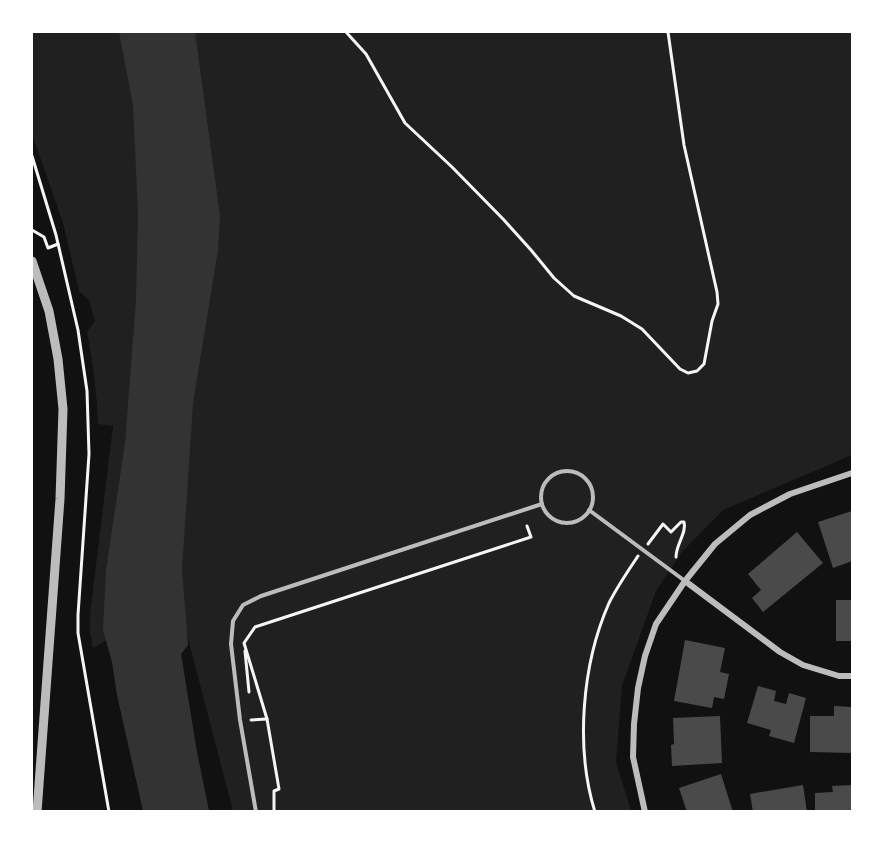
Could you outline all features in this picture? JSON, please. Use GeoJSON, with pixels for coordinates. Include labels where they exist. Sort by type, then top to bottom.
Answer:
{"type":"FeatureCollection","features":[{"type":"Feature","properties":{"kind":"street"},"geometry":{"type":"LineString","coordinates":[[32,261],[49,311],[58,359],[63,409],[60,499],[37,812]]}},
{"type":"Feature","properties":{"kind":"street"},"geometry":{"type":"LineString","coordinates":[[645,812],[633,757],[634,724],[638,688],[645,656],[656,624],[685,580],[715,544],[750,515],[790,494],[852,473]]}},
{"type":"Feature","properties":{"kind":"street"},"geometry":{"type":"LineString","coordinates":[[685,580],[780,652],[803,665],[839,676],[852,676]]}},
{"type":"Feature","properties":{"kind":"lane"},"geometry":{"type":"LineString","coordinates":[[576,472],[586,479],[592,491],[593,500],[589,510],[575,522],[563,523],[552,519],[542,504],[543,485],[555,473],[576,472]]}},
{"type":"Feature","properties":{"kind":"lane"},"geometry":{"type":"LineString","coordinates":[[256,812],[240,720],[231,644],[234,621],[243,605],[261,596],[542,504]]}},
{"type":"Feature","properties":{"kind":"lane"},"geometry":{"type":"LineString","coordinates":[[589,510],[685,580]]}},
{"type":"Feature","properties":{"kind":"path"},"geometry":{"type":"LineString","coordinates":[[346,32],[366,54],[405,123],[504,220],[554,278],[574,296],[621,316],[642,329],[680,369],[688,373],[697,371],[704,364],[712,321],[718,304],[684,145],[668,32]]}},
{"type":"Feature","properties":{"kind":"path"},"geometry":{"type":"LineString","coordinates":[[32,156],[58,244],[78,330],[87,391],[89,454],[78,633],[109,812]]}},
{"type":"Feature","properties":{"kind":"path"},"geometry":{"type":"LineString","coordinates":[[32,230],[44,237],[48,248],[58,244]]}},
{"type":"Feature","properties":{"kind":"path"},"geometry":{"type":"LineString","coordinates":[[595,812],[587,780],[582,730],[588,676],[598,634],[610,601],[643,550],[663,524],[671,532],[681,522],[684,522],[685,529],[676,549],[676,557]]}},
{"type":"Feature","properties":{"kind":"path"},"geometry":{"type":"LineString","coordinates":[[249,698],[244,643],[255,627],[531,537],[527,526]]}},
{"type":"Feature","properties":{"kind":"path"},"geometry":{"type":"LineString","coordinates":[[244,643],[267,719],[279,789],[274,791],[274,812]]}},
{"type":"Feature","properties":{"kind":"path"},"geometry":{"type":"LineString","coordinates":[[251,720],[267,719]]}},
{"type":"Feature","properties":{"kind":"shaded area"},"geometry":{"type":"Polygon","coordinates":[[[32,32],[852,32],[852,455],[723,510],[682,552],[656,591],[622,686],[616,762],[631,811],[233,811],[178,600],[93,648],[90,615],[113,426],[98,424],[87,332],[95,321],[89,300],[79,291],[63,223],[32,134],[32,32]]]}},
{"type":"Feature","properties":{"kind":"shaded area"},"geometry":{"type":"Polygon","coordinates":[[[119,32],[195,32],[220,216],[218,250],[193,403],[182,569],[188,645],[181,654],[209,811],[143,811],[117,695],[112,662],[103,630],[106,570],[125,443],[136,300],[138,213],[133,105],[119,32]]]}},
{"type":"Feature","properties":{"kind":"building"},"geometry":{"type":"Polygon","coordinates":[[[852,511],[852,561],[833,568],[818,522],[852,511]]]}},
{"type":"Feature","properties":{"kind":"building"},"geometry":{"type":"Polygon","coordinates":[[[797,532],[823,563],[763,612],[752,598],[761,590],[748,574],[797,532]]]}},
{"type":"Feature","properties":{"kind":"building"},"geometry":{"type":"Polygon","coordinates":[[[836,600],[852,600],[852,641],[836,641],[836,600]]]}},
{"type":"Feature","properties":{"kind":"building"},"geometry":{"type":"Polygon","coordinates":[[[685,640],[725,648],[720,672],[729,674],[724,699],[714,697],[712,708],[674,701],[685,640]]]}},
{"type":"Feature","properties":{"kind":"building"},"geometry":{"type":"Polygon","coordinates":[[[758,686],[776,691],[774,701],[786,704],[789,693],[806,698],[794,743],[769,736],[771,730],[747,723],[758,686]]]}},
{"type":"Feature","properties":{"kind":"building"},"geometry":{"type":"Polygon","coordinates":[[[834,706],[852,707],[852,753],[810,752],[810,716],[834,716],[834,706]]]}},
{"type":"Feature","properties":{"kind":"building"},"geometry":{"type":"Polygon","coordinates":[[[720,716],[722,763],[672,766],[673,718],[720,716]]]}},
{"type":"Feature","properties":{"kind":"building"},"geometry":{"type":"Polygon","coordinates":[[[721,774],[733,812],[687,812],[679,788],[721,774]]]}},
{"type":"Feature","properties":{"kind":"building"},"geometry":{"type":"Polygon","coordinates":[[[803,785],[807,812],[753,812],[750,794],[803,785]]]}},
{"type":"Feature","properties":{"kind":"building"},"geometry":{"type":"Polygon","coordinates":[[[852,785],[852,812],[815,812],[815,793],[833,792],[832,786],[852,785]]]}}]}
